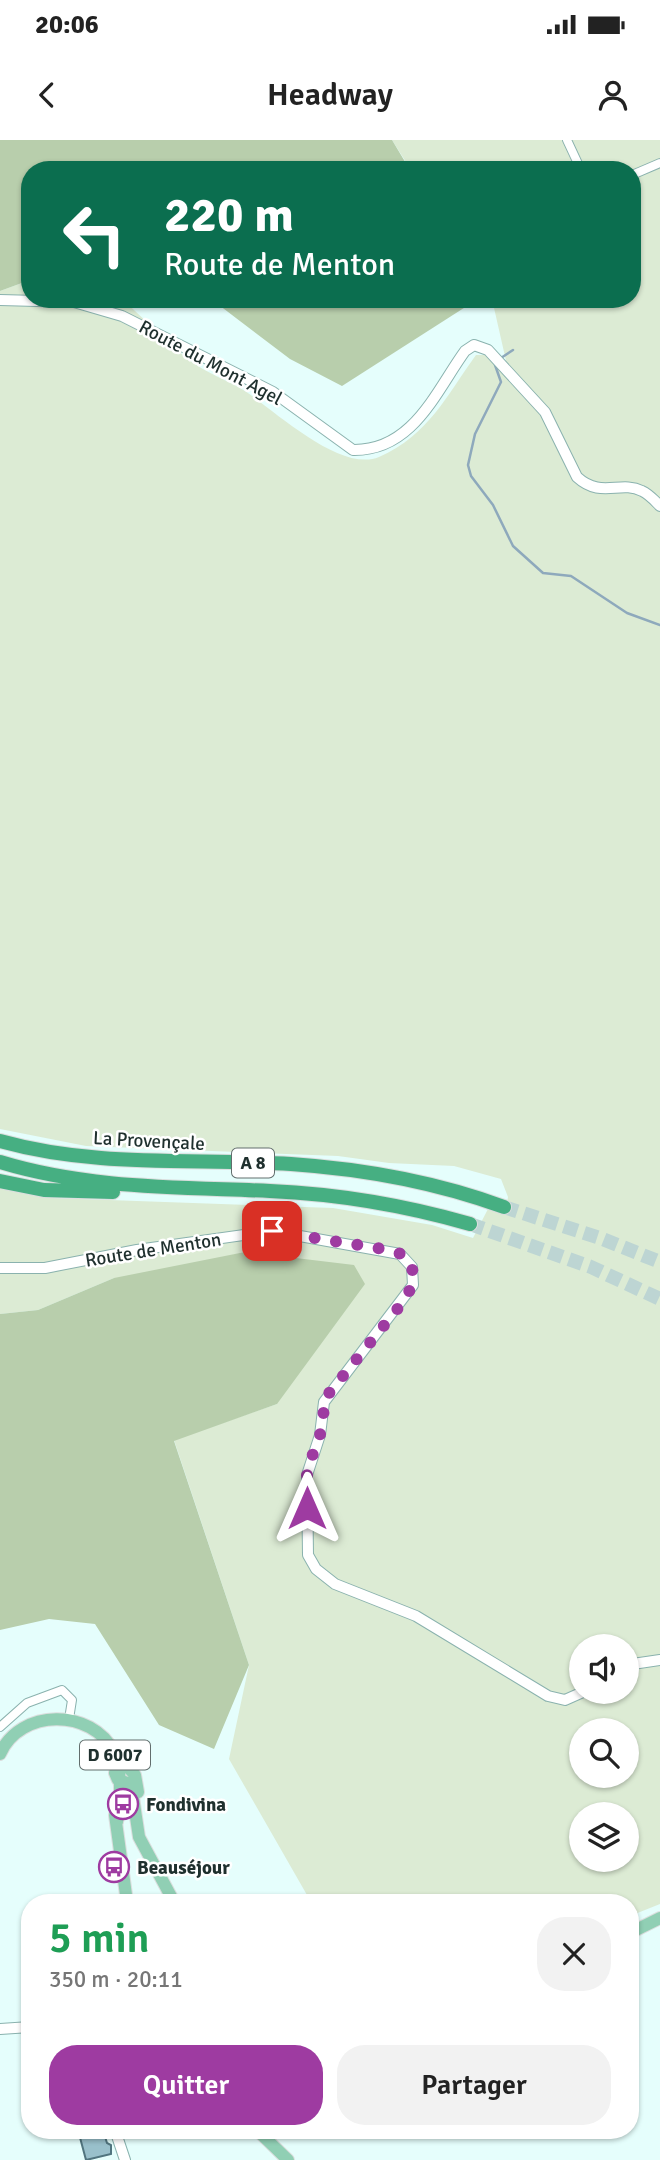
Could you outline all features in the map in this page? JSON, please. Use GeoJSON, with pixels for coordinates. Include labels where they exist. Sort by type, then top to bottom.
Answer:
{"type":"FeatureCollection","features":[{"type":"Feature","properties":{"kind":"highway","name":"La Provençale"},"geometry":{"type":"LineString","coordinates":[[0,1140],[102,1159],[290,1164],[366,1172],[433,1185],[504,1207]]}},
{"type":"Feature","properties":{"kind":"highway","name":"A 8"},"geometry":{"type":"LineString","coordinates":[[0,1162],[82,1180],[335,1196],[397,1206],[470,1224]]}},
{"type":"Feature","properties":{"kind":"highway"},"geometry":{"type":"LineString","coordinates":[[0,1181],[60,1191],[137,1193],[209,1189]]}},
{"type":"Feature","properties":{"kind":"main road","name":"Route du Mont Agel"},"geometry":{"type":"LineString","coordinates":[[0,300],[21,301]]}},
{"type":"Feature","properties":{"kind":"main road","name":"Route du Mont Agel"},"geometry":{"type":"LineString","coordinates":[[95,308],[122,316],[274,392],[353,450],[376,446],[416,423],[466,351],[474,345],[488,350],[554,425],[571,466],[585,484],[598,489],[634,488],[644,491],[660,506]]}},
{"type":"Feature","properties":{"kind":"main road","name":"Route de Menton"},"geometry":{"type":"LineString","coordinates":[[0,1268],[45,1268],[137,1250],[272,1231],[400,1254],[413,1271],[413,1285],[409,1293],[328,1392],[324,1402],[320,1435],[307,1475],[308,1555],[321,1575],[335,1584],[416,1616],[548,1696],[565,1700],[569,1698]]}},
{"type":"Feature","properties":{"kind":"main road"},"geometry":{"type":"LineString","coordinates":[[639,1663],[660,1660]]}},
{"type":"Feature","properties":{"kind":"main road","name":"D 6007"},"geometry":{"type":"LineString","coordinates":[[66,1720],[90,1735],[116,1775]]}},
{"type":"Feature","properties":{"kind":"main road","name":"D 6007"},"geometry":{"type":"LineString","coordinates":[[0,1754],[13,1736],[41,1721],[66,1720],[97,1734],[114,1752],[117,1822],[126,1894]]}},
{"type":"Feature","properties":{"kind":"main road"},"geometry":{"type":"LineString","coordinates":[[114,1752],[138,1781],[134,1800]]}},
{"type":"Feature","properties":{"kind":"main road"},"geometry":{"type":"LineString","coordinates":[[116,1775],[131,1770]]}},
{"type":"Feature","properties":{"kind":"main road"},"geometry":{"type":"LineString","coordinates":[[116,1775],[131,1784],[139,1837],[170,1894]]}},
{"type":"Feature","properties":{"kind":"main road"},"geometry":{"type":"LineString","coordinates":[[639,1928],[660,1918]]}},
{"type":"Feature","properties":{"kind":"main road"},"geometry":{"type":"LineString","coordinates":[[0,2029],[21,2028]]}},
{"type":"Feature","properties":{"kind":"main road"},"geometry":{"type":"LineString","coordinates":[[119,2139],[125,2160]]}},
{"type":"Feature","properties":{"kind":"main road"},"geometry":{"type":"LineString","coordinates":[[266,2139],[288,2160]]}},
{"type":"Feature","properties":{"kind":"street"},"geometry":{"type":"LineString","coordinates":[[567,140],[578,161]]}},
{"type":"Feature","properties":{"kind":"street"},"geometry":{"type":"LineString","coordinates":[[641,171],[660,163]]}},
{"type":"Feature","properties":{"kind":"street"},"geometry":{"type":"LineString","coordinates":[[0,1727],[27,1703],[62,1690],[72,1700],[66,1720]]}},
{"type":"Feature","properties":{"kind":"green space"},"geometry":{"type":"Polygon","coordinates":[[[0,140],[392,140],[405,161],[21,161],[21,283],[0,291],[0,140]]]}},
{"type":"Feature","properties":{"kind":"green space"},"geometry":{"type":"Polygon","coordinates":[[[392,140],[660,140],[660,1904],[639,1912],[639,1894],[306,1894],[229,1759],[249,1665],[174,1440],[277,1404],[114,1278],[38,1310],[0,1314],[0,1185],[53,1198],[333,1208],[432,1225],[473,1238],[488,1209],[505,1214],[508,1197],[501,1179],[454,1166],[389,1163],[338,1156],[86,1146],[0,1129],[0,291],[21,283],[21,308],[131,308],[202,369],[245,391],[309,438],[346,456],[364,460],[379,457],[411,438],[435,413],[476,355],[487,355],[509,374],[494,308],[641,308],[641,161],[405,161],[392,140]]]}},
{"type":"Feature","properties":{"kind":"green space"},"geometry":{"type":"Polygon","coordinates":[[[223,308],[464,308],[342,386],[290,359],[223,308]]]}},
{"type":"Feature","properties":{"kind":"green space"},"geometry":{"type":"Polygon","coordinates":[[[245,1252],[354,1265],[365,1284],[277,1404],[174,1441],[249,1665],[214,1749],[159,1725],[95,1624],[49,1619],[0,1630],[0,1314],[38,1310],[114,1278],[245,1252]]]}},
{"type":"Feature","properties":{"kind":"building"},"geometry":{"type":"Polygon","coordinates":[[[80,2139],[106,2139],[111,2145],[111,2154],[86,2160],[80,2139]]]}},
{"type":"Feature","properties":{"kind":"waterway"},"geometry":{"type":"LineString","coordinates":[[501,358],[513,350]]}},
{"type":"Feature","properties":{"kind":"waterway"},"geometry":{"type":"LineString","coordinates":[[495,365],[501,382],[475,434],[468,465],[471,476],[493,505],[513,546],[543,573],[571,576],[627,613],[660,625]]}},
{"type":"Feature","properties":{"kind":"tunnel"},"geometry":{"type":"LineString","coordinates":[[504,1207],[600,1238],[660,1262]]}},
{"type":"Feature","properties":{"kind":"tunnel"},"geometry":{"type":"LineString","coordinates":[[470,1224],[591,1267],[660,1299]]}},
{"type":"Feature","properties":{"kind":"place","name":"Fondivina"},"geometry":{"type":"Point","coordinates":[123,1804]}},
{"type":"Feature","properties":{"kind":"place","name":"Beauséjour"},"geometry":{"type":"Point","coordinates":[114,1867]}},
{"type":"Feature","properties":{"kind":"route"},"geometry":{"type":"LineString","coordinates":[[272,1231],[395,1251],[405,1257],[414,1276],[409,1293],[386,1325],[328,1392],[322,1408],[318,1445],[307,1470],[307,1508]]}}]}
